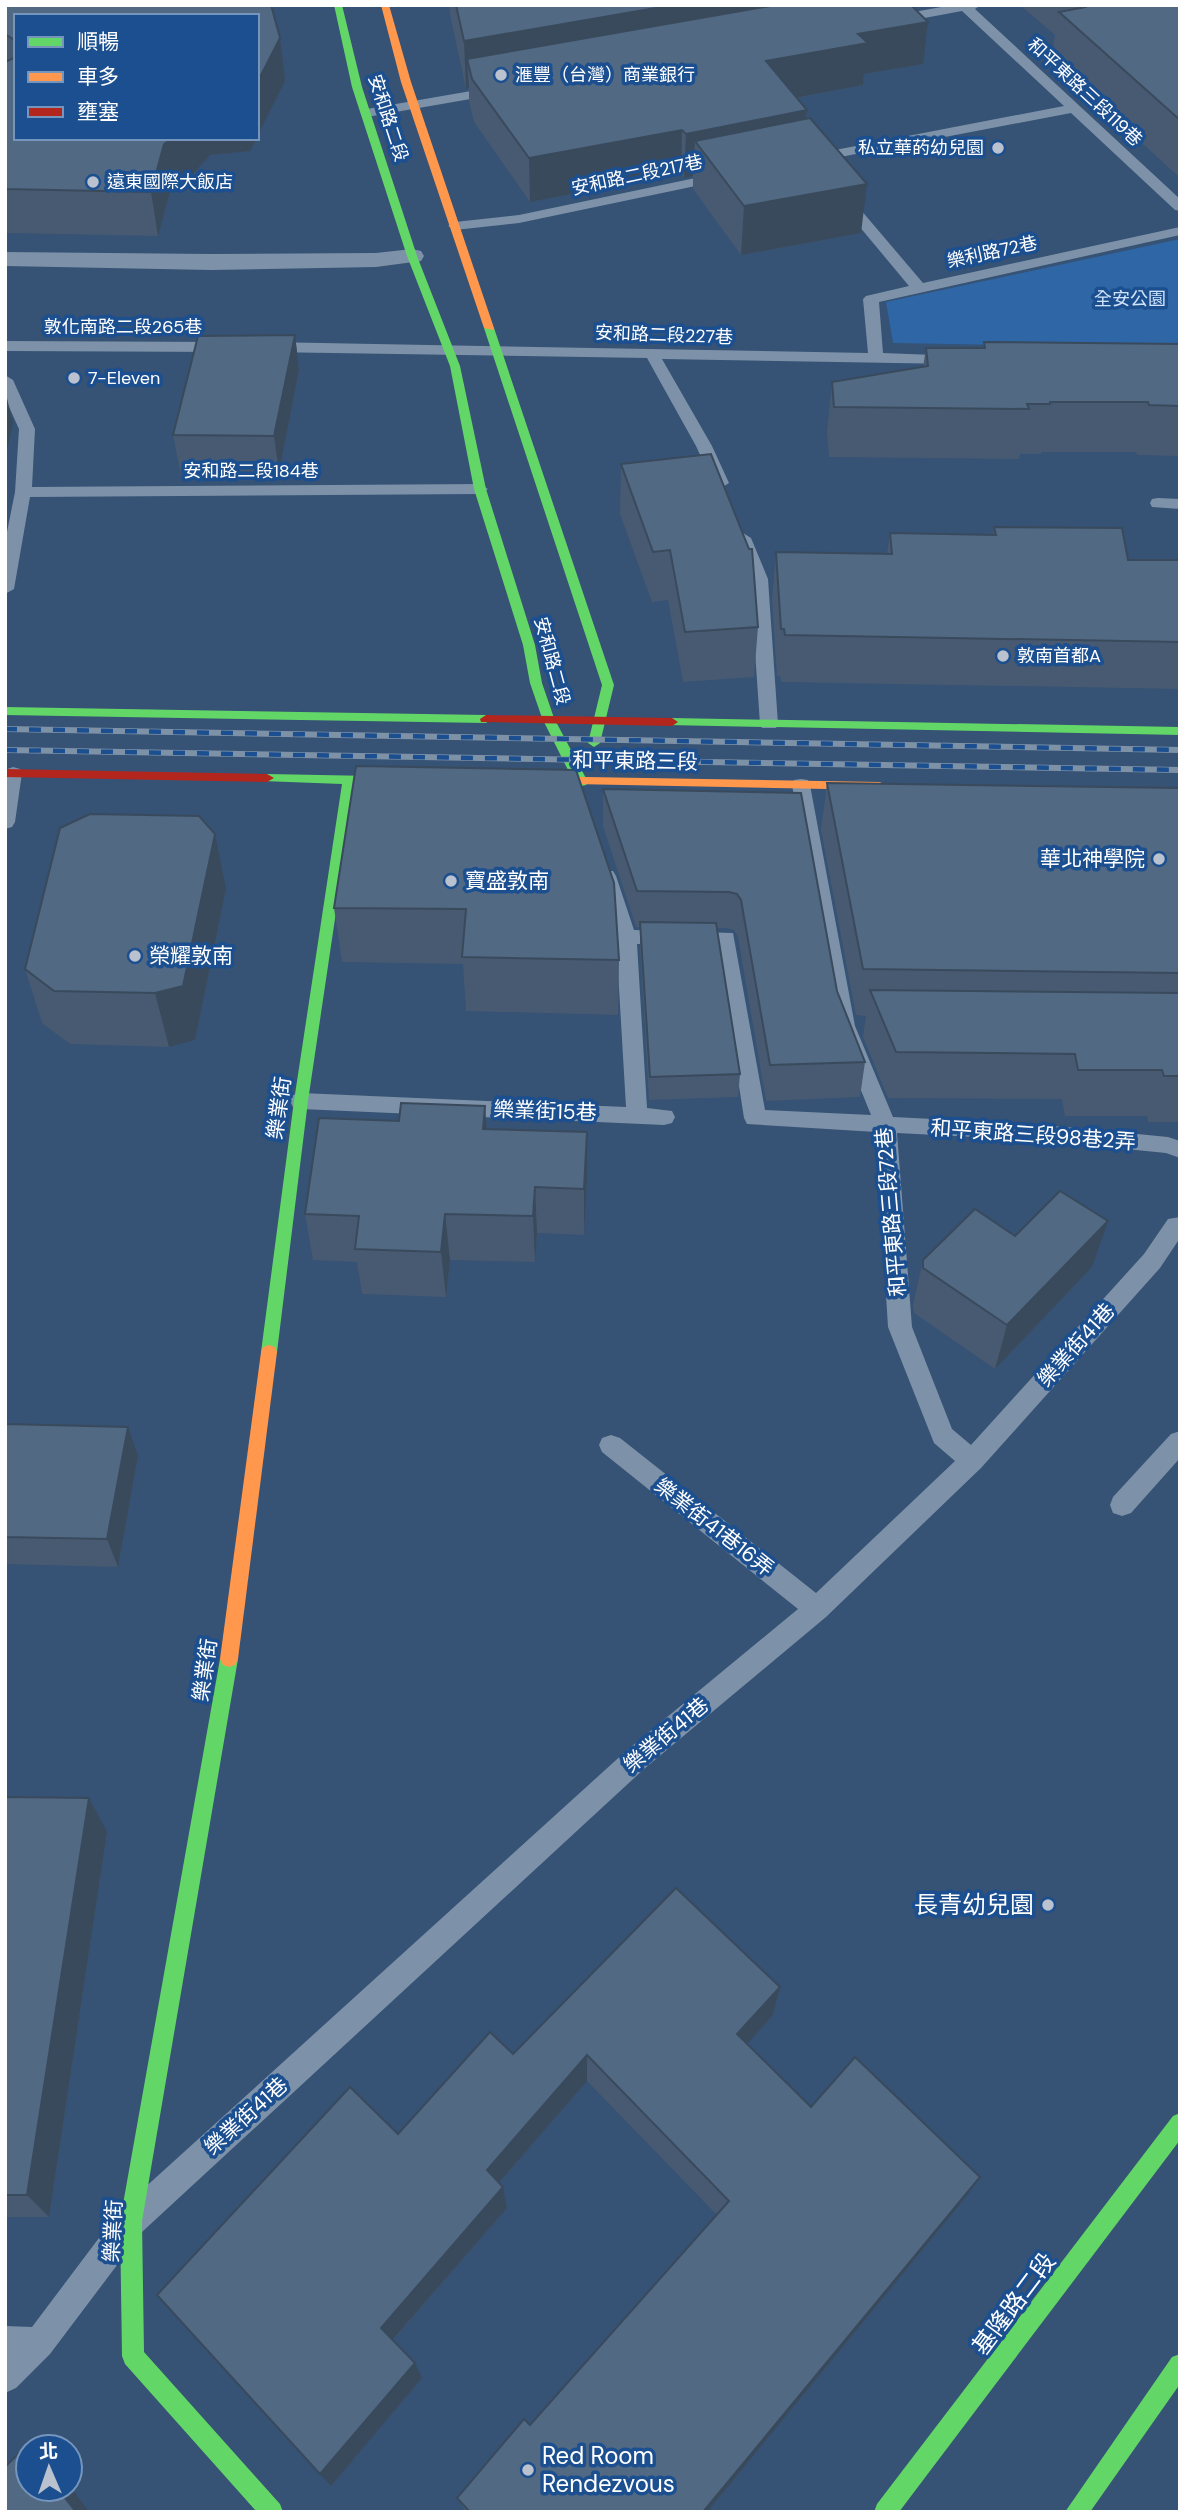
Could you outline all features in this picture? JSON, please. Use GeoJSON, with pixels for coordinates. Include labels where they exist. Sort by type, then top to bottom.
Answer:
{"type":"FeatureCollection","features":[{"type":"Feature","properties":{"kind":"street","name":"安和路二段"},"geometry":{"type":"LineString","coordinates":[[338,5],[357,87],[412,256],[450,349],[480,489],[529,645],[536,683],[548,718],[582,782]]}},
{"type":"Feature","properties":{"kind":"street","name":"安和路二段"},"geometry":{"type":"LineString","coordinates":[[385,5],[414,105],[608,685],[601,720],[582,782]]}},
{"type":"Feature","properties":{"kind":"street"},"geometry":{"type":"LineString","coordinates":[[5,259],[211,262],[376,260],[412,256]]}},
{"type":"Feature","properties":{"kind":"street","name":"和平東路三段"},"geometry":{"type":"LineString","coordinates":[[5,711],[548,718],[1180,731]]}},
{"type":"Feature","properties":{"kind":"street"},"geometry":{"type":"LineString","coordinates":[[9,773],[390,780]]}},
{"type":"Feature","properties":{"kind":"street","name":"樂業街"},"geometry":{"type":"LineString","coordinates":[[272,2512],[133,2356],[131,2221],[226,1683],[300,1101],[349,780]]}},
{"type":"Feature","properties":{"kind":"street","name":"和平東路三段"},"geometry":{"type":"LineString","coordinates":[[512,780],[897,787]]}},
{"type":"Feature","properties":{"kind":"street","name":"基隆路二段"},"geometry":{"type":"LineString","coordinates":[[885,2512],[1180,2123]]}},
{"type":"Feature","properties":{"kind":"street"},"geometry":{"type":"LineString","coordinates":[[1076,2512],[1180,2365]]}},
{"type":"Feature","properties":{"kind":"lane"},"geometry":{"type":"LineString","coordinates":[[884,22],[968,6]]}},
{"type":"Feature","properties":{"kind":"lane","name":"和平東路三段119巷"},"geometry":{"type":"LineString","coordinates":[[968,6],[1180,207]]}},
{"type":"Feature","properties":{"kind":"lane"},"geometry":{"type":"LineString","coordinates":[[367,113],[519,87]]}},
{"type":"Feature","properties":{"kind":"lane"},"geometry":{"type":"LineString","coordinates":[[808,163],[1074,108]]}},
{"type":"Feature","properties":{"kind":"lane","name":"安和路二段217巷"},"geometry":{"type":"LineString","coordinates":[[454,226],[519,219],[744,172]]}},
{"type":"Feature","properties":{"kind":"lane"},"geometry":{"type":"LineString","coordinates":[[835,188],[918,288]]}},
{"type":"Feature","properties":{"kind":"lane","name":"樂利路72巷"},"geometry":{"type":"LineString","coordinates":[[876,359],[871,299],[1180,231]]}},
{"type":"Feature","properties":{"kind":"lane","name":"敦化南路二段265巷"},"geometry":{"type":"LineString","coordinates":[[5,346],[450,349]]}},
{"type":"Feature","properties":{"kind":"lane","name":"安和路二段227巷"},"geometry":{"type":"LineString","coordinates":[[450,349],[653,356],[973,359]]}},
{"type":"Feature","properties":{"kind":"lane"},"geometry":{"type":"LineString","coordinates":[[653,356],[704,446],[759,579],[769,724]]}},
{"type":"Feature","properties":{"kind":"lane"},"geometry":{"type":"LineString","coordinates":[[5,380],[27,429],[23,492],[5,589]]}},
{"type":"Feature","properties":{"kind":"lane","name":"安和路二段184巷"},"geometry":{"type":"LineString","coordinates":[[23,492],[480,489]]}},
{"type":"Feature","properties":{"kind":"lane"},"geometry":{"type":"LineString","coordinates":[[1158,503],[1180,504]]}},
{"type":"Feature","properties":{"kind":"lane"},"geometry":{"type":"LineString","coordinates":[[5,822],[9,773]]}},
{"type":"Feature","properties":{"kind":"lane"},"geometry":{"type":"LineString","coordinates":[[582,782],[584,807]]}},
{"type":"Feature","properties":{"kind":"lane","name":"和平東路三段72巷"},"geometry":{"type":"LineString","coordinates":[[801,785],[845,1026],[886,1125],[900,1327],[943,1436],[972,1461]]}},
{"type":"Feature","properties":{"kind":"lane"},"geometry":{"type":"LineString","coordinates":[[601,859],[626,937],[638,1115]]}},
{"type":"Feature","properties":{"kind":"lane","name":"和平東路三段98巷2弄"},"geometry":{"type":"LineString","coordinates":[[626,937],[726,938],[755,1118],[1035,1132],[1168,1145],[1180,1150]]}},
{"type":"Feature","properties":{"kind":"lane"},"geometry":{"type":"LineString","coordinates":[[845,1026],[873,1026]]}},
{"type":"Feature","properties":{"kind":"lane","name":"樂業街15巷"},"geometry":{"type":"LineString","coordinates":[[300,1101],[664,1117]]}},
{"type":"Feature","properties":{"kind":"lane","name":"樂業街41巷"},"geometry":{"type":"LineString","coordinates":[[5,2377],[39,2343],[131,2221],[635,1760],[817,1609],[972,1461],[1152,1261],[1178,1226]]}},
{"type":"Feature","properties":{"kind":"lane"},"geometry":{"type":"LineString","coordinates":[[1122,1505],[1180,1441]]}},
{"type":"Feature","properties":{"kind":"lane","name":"樂業街41巷16弄"},"geometry":{"type":"LineString","coordinates":[[611,1445],[817,1609]]}},
{"type":"Feature","properties":{"kind":"lane"},"geometry":{"type":"LineString","coordinates":[[5,2342],[39,2343]]}},
{"type":"Feature","properties":{"kind":"green space","name":"全安公園"},"geometry":{"type":"Polygon","coordinates":[[[1180,239],[1180,348],[893,343],[886,302],[1180,239]]]}},
{"type":"Feature","properties":{"kind":"building"},"geometry":{"type":"Polygon","coordinates":[[[5,5],[271,5],[280,38],[259,79],[259,14],[14,14],[14,40],[5,34],[5,5]]]}},
{"type":"Feature","properties":{"kind":"building"},"geometry":{"type":"Polygon","coordinates":[[[456,5],[673,5],[464,41],[456,5]]]}},
{"type":"Feature","properties":{"kind":"building"},"geometry":{"type":"Polygon","coordinates":[[[776,5],[911,5],[928,22],[858,34],[868,43],[766,61],[807,110],[686,134],[682,130],[529,158],[472,79],[467,59],[776,5]]]}},
{"type":"Feature","properties":{"kind":"building"},"geometry":{"type":"Polygon","coordinates":[[[1083,5],[1180,5],[1180,120],[1059,12],[1085,7],[1083,5]]]}},
{"type":"Feature","properties":{"kind":"building"},"geometry":{"type":"Polygon","coordinates":[[[14,58],[14,140],[170,140],[164,144],[151,192],[5,189],[5,62],[14,58]]]}},
{"type":"Feature","properties":{"kind":"building"},"geometry":{"type":"Polygon","coordinates":[[[810,118],[867,184],[744,206],[695,141],[810,118]]]}},
{"type":"Feature","properties":{"kind":"building"},"geometry":{"type":"Polygon","coordinates":[[[295,335],[274,436],[173,435],[198,336],[295,335]]]}},
{"type":"Feature","properties":{"kind":"building"},"geometry":{"type":"Polygon","coordinates":[[[984,342],[1180,344],[1180,406],[1149,405],[1148,402],[1050,402],[1027,404],[1029,409],[834,407],[832,382],[928,366],[926,348],[985,348],[984,342]]]}},
{"type":"Feature","properties":{"kind":"building"},"geometry":{"type":"Polygon","coordinates":[[[711,454],[749,549],[752,549],[758,627],[685,632],[670,550],[653,552],[621,464],[711,454]]]}},
{"type":"Feature","properties":{"kind":"building"},"geometry":{"type":"Polygon","coordinates":[[[994,527],[1122,528],[1128,560],[1180,560],[1180,642],[785,635],[784,629],[781,629],[776,552],[892,554],[890,533],[996,535],[994,527]]]}},
{"type":"Feature","properties":{"kind":"building"},"geometry":{"type":"Polygon","coordinates":[[[356,766],[576,770],[614,883],[619,960],[462,957],[466,909],[334,908],[356,766]]]}},
{"type":"Feature","properties":{"kind":"building"},"geometry":{"type":"Polygon","coordinates":[[[827,783],[1180,788],[1180,973],[863,969],[827,783]]]}},
{"type":"Feature","properties":{"kind":"building"},"geometry":{"type":"Polygon","coordinates":[[[603,789],[801,793],[837,991],[865,1062],[770,1065],[741,900],[737,894],[729,892],[637,891],[603,789]]]}},
{"type":"Feature","properties":{"kind":"building"},"geometry":{"type":"Polygon","coordinates":[[[90,814],[199,816],[215,834],[183,986],[155,993],[54,991],[25,969],[60,828],[90,814]]]}},
{"type":"Feature","properties":{"kind":"building"},"geometry":{"type":"Polygon","coordinates":[[[640,922],[716,923],[740,1074],[650,1077],[640,922]]]}},
{"type":"Feature","properties":{"kind":"building"},"geometry":{"type":"Polygon","coordinates":[[[870,990],[1180,993],[1180,1076],[1164,1076],[1162,1070],[1078,1070],[1075,1054],[896,1052],[870,990]]]}},
{"type":"Feature","properties":{"kind":"building"},"geometry":{"type":"Polygon","coordinates":[[[401,1103],[485,1106],[483,1129],[587,1132],[584,1189],[535,1187],[533,1216],[445,1214],[441,1252],[355,1249],[359,1216],[305,1214],[319,1118],[399,1121],[401,1103]]]}},
{"type":"Feature","properties":{"kind":"building"},"geometry":{"type":"Polygon","coordinates":[[[1060,1191],[1108,1221],[1007,1325],[923,1268],[923,1260],[975,1209],[1015,1236],[1060,1191]]]}},
{"type":"Feature","properties":{"kind":"building"},"geometry":{"type":"Polygon","coordinates":[[[5,1424],[128,1427],[107,1539],[5,1537],[5,1424]]]}},
{"type":"Feature","properties":{"kind":"building"},"geometry":{"type":"Polygon","coordinates":[[[5,1797],[89,1798],[27,2195],[5,2195],[5,1797]]]}},
{"type":"Feature","properties":{"kind":"building"},"geometry":{"type":"Polygon","coordinates":[[[676,1888],[780,1987],[737,2034],[811,2107],[855,2057],[980,2177],[703,2512],[470,2512],[457,2498],[524,2419],[530,2425],[729,2201],[587,2055],[487,2170],[503,2187],[381,2328],[415,2363],[320,2474],[157,2295],[350,2087],[398,2134],[490,2032],[513,2054],[676,1888]]]}},
{"type":"Feature","properties":{"kind":"building"},"geometry":{"type":"Polygon","coordinates":[[[14,2458],[14,2503],[69,2503],[76,2512],[5,2512],[5,2467],[14,2458]]]}},
{"type":"Feature","properties":{"kind":"railway"},"geometry":{"type":"LineString","coordinates":[[5,729],[1180,750]]}},
{"type":"Feature","properties":{"kind":"railway"},"geometry":{"type":"LineString","coordinates":[[5,750],[1180,770]]}},
{"type":"Feature","properties":{"kind":"traffic: fast"},"geometry":{"type":"LineString","coordinates":[[338,5],[357,87],[412,256],[455,366],[480,489],[529,645],[536,683],[548,718],[581,782]]}},
{"type":"Feature","properties":{"kind":"traffic: fast"},"geometry":{"type":"LineString","coordinates":[[489,328],[608,685],[594,743]]}},
{"type":"Feature","properties":{"kind":"traffic: fast"},"geometry":{"type":"LineString","coordinates":[[5,711],[486,719]]}},
{"type":"Feature","properties":{"kind":"traffic: fast"},"geometry":{"type":"LineString","coordinates":[[672,722],[1180,731]]}},
{"type":"Feature","properties":{"kind":"traffic: fast"},"geometry":{"type":"LineString","coordinates":[[267,778],[373,780]]}},
{"type":"Feature","properties":{"kind":"traffic: fast"},"geometry":{"type":"LineString","coordinates":[[269,1352],[301,1101],[349,781]]}},
{"type":"Feature","properties":{"kind":"traffic: fast"},"geometry":{"type":"LineString","coordinates":[[229,1659],[131,2221],[133,2356],[272,2512]]}},
{"type":"Feature","properties":{"kind":"traffic: fast"},"geometry":{"type":"LineString","coordinates":[[885,2512],[1180,2123]]}},
{"type":"Feature","properties":{"kind":"traffic: fast"},"geometry":{"type":"LineString","coordinates":[[1076,2512],[1180,2365]]}},
{"type":"Feature","properties":{"kind":"traffic: slow"},"geometry":{"type":"LineString","coordinates":[[385,5],[406,82],[489,328]]}},
{"type":"Feature","properties":{"kind":"traffic: slow"},"geometry":{"type":"LineString","coordinates":[[527,780],[880,786]]}},
{"type":"Feature","properties":{"kind":"traffic: slow"},"geometry":{"type":"LineString","coordinates":[[229,1659],[269,1352]]}},
{"type":"Feature","properties":{"kind":"traffic: jam"},"geometry":{"type":"LineString","coordinates":[[486,719],[672,722]]}},
{"type":"Feature","properties":{"kind":"traffic: jam"},"geometry":{"type":"LineString","coordinates":[[5,773],[267,778]]}},
{"type":"Feature","properties":{"kind":"place","name":"滙豐（台灣）商業銀行"},"geometry":{"type":"Point","coordinates":[501,75]}},
{"type":"Feature","properties":{"kind":"place","name":"私立華菂幼兒園"},"geometry":{"type":"Point","coordinates":[998,148]}},
{"type":"Feature","properties":{"kind":"place","name":"遠東國際大飯店"},"geometry":{"type":"Point","coordinates":[93,182]}},
{"type":"Feature","properties":{"kind":"place","name":"7-Eleven"},"geometry":{"type":"Point","coordinates":[74,378]}},
{"type":"Feature","properties":{"kind":"place","name":"敦南首都A"},"geometry":{"type":"Point","coordinates":[1003,656]}},
{"type":"Feature","properties":{"kind":"place","name":"華北神學院"},"geometry":{"type":"Point","coordinates":[1159,859]}},
{"type":"Feature","properties":{"kind":"place","name":"寶盛敦南"},"geometry":{"type":"Point","coordinates":[451,881]}},
{"type":"Feature","properties":{"kind":"place","name":"榮耀敦南"},"geometry":{"type":"Point","coordinates":[135,956]}},
{"type":"Feature","properties":{"kind":"place","name":"長青幼兒園"},"geometry":{"type":"Point","coordinates":[1048,1905]}},
{"type":"Feature","properties":{"kind":"place","name":"Red Room Rendezvous"},"geometry":{"type":"Point","coordinates":[528,2470]}}]}
